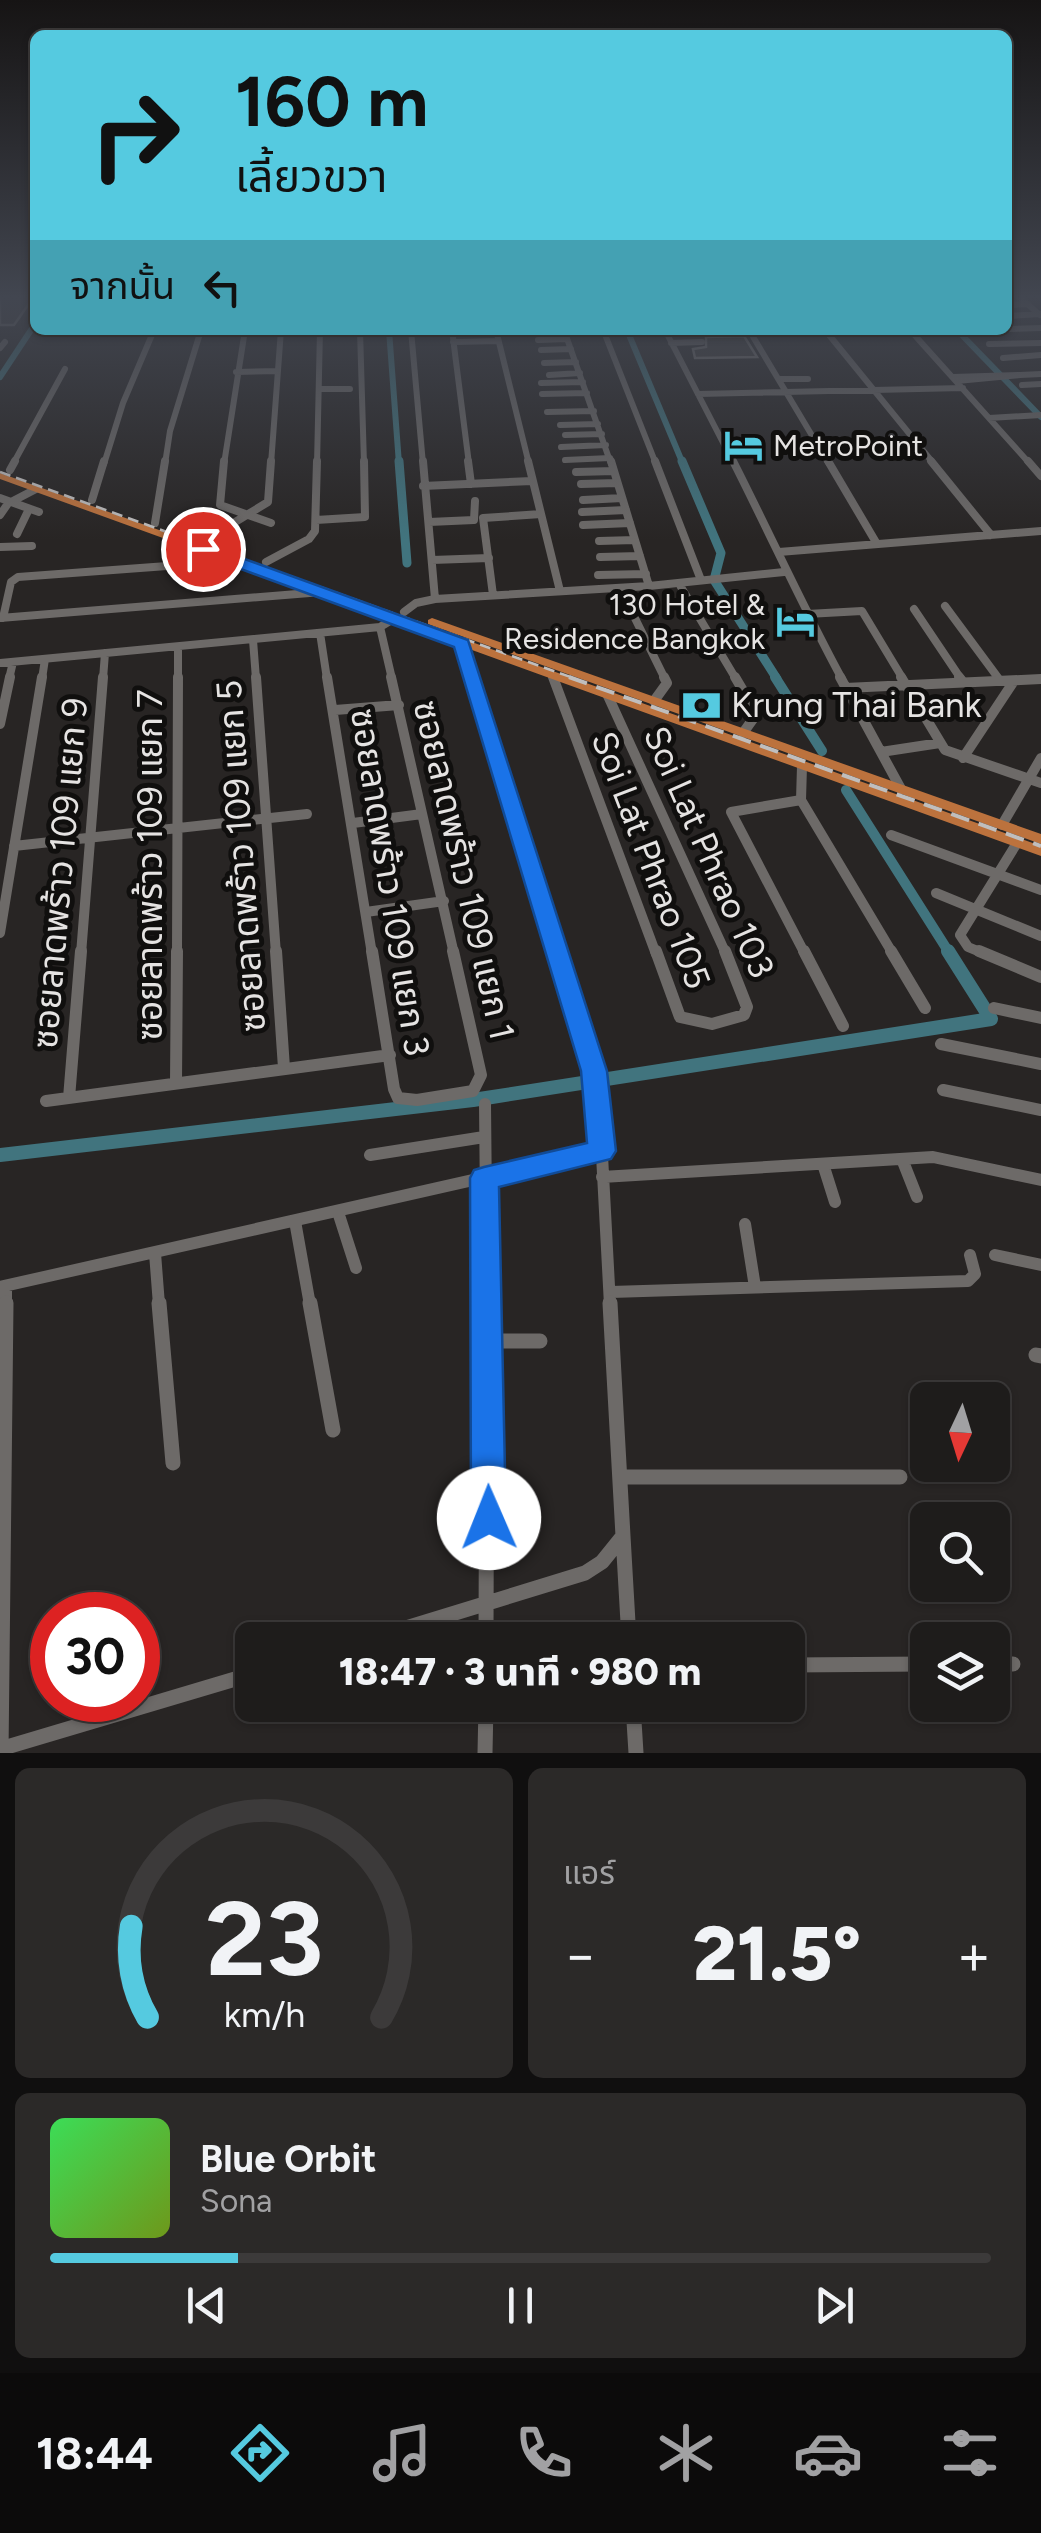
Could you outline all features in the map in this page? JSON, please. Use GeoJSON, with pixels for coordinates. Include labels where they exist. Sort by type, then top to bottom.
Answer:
{"type":"FeatureCollection","features":[{"type":"Feature","properties":{"kind":"main road"},"geometry":{"type":"LineString","coordinates":[[3,471],[266,562],[802,766],[1041,851]]}},
{"type":"Feature","properties":{"kind":"main road"},"geometry":{"type":"LineString","coordinates":[[3,471],[36,489],[322,592],[399,615],[462,644],[552,676],[612,692]]}},
{"type":"Feature","properties":{"kind":"main road"},"geometry":{"type":"LineString","coordinates":[[631,699],[654,701],[1041,839]]}},
{"type":"Feature","properties":{"kind":"street"},"geometry":{"type":"LineString","coordinates":[[3,471],[60,377]]}},
{"type":"Feature","properties":{"kind":"street"},"geometry":{"type":"LineString","coordinates":[[92,500],[134,377]]}},
{"type":"Feature","properties":{"kind":"street"},"geometry":{"type":"LineString","coordinates":[[155,522],[170,431],[187,377]]}},
{"type":"Feature","properties":{"kind":"street"},"geometry":{"type":"LineString","coordinates":[[235,377],[220,505],[272,523]]}},
{"type":"Feature","properties":{"kind":"street"},"geometry":{"type":"LineString","coordinates":[[204,540],[268,502],[278,377]]}},
{"type":"Feature","properties":{"kind":"street"},"geometry":{"type":"LineString","coordinates":[[266,562],[309,539],[316,520],[319,377]]}},
{"type":"Feature","properties":{"kind":"street"},"geometry":{"type":"LineString","coordinates":[[316,520],[362,518],[366,514],[362,377]]}},
{"type":"Feature","properties":{"kind":"street"},"geometry":{"type":"LineString","coordinates":[[415,377],[436,600]]}},
{"type":"Feature","properties":{"kind":"street"},"geometry":{"type":"LineString","coordinates":[[457,377],[471,484]]}},
{"type":"Feature","properties":{"kind":"street"},"geometry":{"type":"LineString","coordinates":[[507,377],[560,591]]}},
{"type":"Feature","properties":{"kind":"street"},"geometry":{"type":"LineString","coordinates":[[582,377],[649,586]]}},
{"type":"Feature","properties":{"kind":"street"},"geometry":{"type":"LineString","coordinates":[[541,383],[582,377]]}},
{"type":"Feature","properties":{"kind":"street"},"geometry":{"type":"LineString","coordinates":[[623,377],[704,580]]}},
{"type":"Feature","properties":{"kind":"street"},"geometry":{"type":"LineString","coordinates":[[689,377],[779,552],[784,572],[901,789]]}},
{"type":"Feature","properties":{"kind":"street"},"geometry":{"type":"LineString","coordinates":[[862,377],[991,535]]}},
{"type":"Feature","properties":{"kind":"street"},"geometry":{"type":"LineString","coordinates":[[955,379],[995,377]]}},
{"type":"Feature","properties":{"kind":"street"},"geometry":{"type":"LineString","coordinates":[[778,379],[808,379]]}},
{"type":"Feature","properties":{"kind":"street"},"geometry":{"type":"LineString","coordinates":[[778,379],[877,544]]}},
{"type":"Feature","properties":{"kind":"street"},"geometry":{"type":"LineString","coordinates":[[955,379],[1041,476]]}},
{"type":"Feature","properties":{"kind":"street"},"geometry":{"type":"LineString","coordinates":[[1022,385],[1041,384]]}},
{"type":"Feature","properties":{"kind":"street"},"geometry":{"type":"LineString","coordinates":[[698,394],[963,388]]}},
{"type":"Feature","properties":{"kind":"street"},"geometry":{"type":"LineString","coordinates":[[319,389],[350,389]]}},
{"type":"Feature","properties":{"kind":"street"},"geometry":{"type":"LineString","coordinates":[[544,397],[588,396]]}},
{"type":"Feature","properties":{"kind":"street"},"geometry":{"type":"LineString","coordinates":[[547,412],[594,412]]}},
{"type":"Feature","properties":{"kind":"street"},"geometry":{"type":"LineString","coordinates":[[990,419],[1041,416]]}},
{"type":"Feature","properties":{"kind":"street"},"geometry":{"type":"LineString","coordinates":[[560,425],[598,424]]}},
{"type":"Feature","properties":{"kind":"street"},"geometry":{"type":"LineString","coordinates":[[565,435],[602,434]]}},
{"type":"Feature","properties":{"kind":"street"},"geometry":{"type":"LineString","coordinates":[[561,447],[606,445]]}},
{"type":"Feature","properties":{"kind":"street"},"geometry":{"type":"LineString","coordinates":[[565,460],[610,458]]}},
{"type":"Feature","properties":{"kind":"street"},"geometry":{"type":"LineString","coordinates":[[576,472],[614,471]]}},
{"type":"Feature","properties":{"kind":"street"},"geometry":{"type":"LineString","coordinates":[[424,486],[532,481]]}},
{"type":"Feature","properties":{"kind":"street"},"geometry":{"type":"LineString","coordinates":[[581,484],[618,483]]}},
{"type":"Feature","properties":{"kind":"street"},"geometry":{"type":"LineString","coordinates":[[0,515],[7,501],[36,489]]}},
{"type":"Feature","properties":{"kind":"street"},"geometry":{"type":"LineString","coordinates":[[583,500],[622,498]]}},
{"type":"Feature","properties":{"kind":"street"},"geometry":{"type":"LineString","coordinates":[[7,501],[39,512]]}},
{"type":"Feature","properties":{"kind":"street"},"geometry":{"type":"LineString","coordinates":[[429,522],[474,520],[476,501]]}},
{"type":"Feature","properties":{"kind":"street"},"geometry":{"type":"LineString","coordinates":[[16,534],[29,509]]}},
{"type":"Feature","properties":{"kind":"street"},"geometry":{"type":"LineString","coordinates":[[582,512],[626,510]]}},
{"type":"Feature","properties":{"kind":"street"},"geometry":{"type":"LineString","coordinates":[[494,595],[483,518],[541,514]]}},
{"type":"Feature","properties":{"kind":"street"},"geometry":{"type":"LineString","coordinates":[[583,526],[630,523]]}},
{"type":"Feature","properties":{"kind":"street"},"geometry":{"type":"LineString","coordinates":[[779,552],[1041,531]]}},
{"type":"Feature","properties":{"kind":"street"},"geometry":{"type":"LineString","coordinates":[[599,541],[635,540]]}},
{"type":"Feature","properties":{"kind":"street"},"geometry":{"type":"LineString","coordinates":[[0,547],[32,546]]}},
{"type":"Feature","properties":{"kind":"street"},"geometry":{"type":"LineString","coordinates":[[600,557],[640,556]]}},
{"type":"Feature","properties":{"kind":"street"},"geometry":{"type":"LineString","coordinates":[[432,560],[489,558]]}},
{"type":"Feature","properties":{"kind":"street"},"geometry":{"type":"LineString","coordinates":[[235,561],[18,577],[5,589],[1,618],[322,592]]}},
{"type":"Feature","properties":{"kind":"street"},"geometry":{"type":"LineString","coordinates":[[0,663],[380,627],[416,603],[436,600],[649,586],[784,572]]}},
{"type":"Feature","properties":{"kind":"street"},"geometry":{"type":"LineString","coordinates":[[598,575],[646,574]]}},
{"type":"Feature","properties":{"kind":"street"},"geometry":{"type":"LineString","coordinates":[[681,587],[750,704],[753,719],[744,733]]}},
{"type":"Feature","properties":{"kind":"street"},"geometry":{"type":"LineString","coordinates":[[624,596],[667,683],[654,701]]}},
{"type":"Feature","properties":{"kind":"street"},"geometry":{"type":"LineString","coordinates":[[944,606],[998,679]]}},
{"type":"Feature","properties":{"kind":"street"},"geometry":{"type":"LineString","coordinates":[[914,608],[963,682]]}},
{"type":"Feature","properties":{"kind":"street"},"geometry":{"type":"LineString","coordinates":[[807,614],[862,611],[945,750],[1041,783]]}},
{"type":"Feature","properties":{"kind":"street","name":"ซอยลาดพร้าว 109 แยก 1"},"geometry":{"type":"LineString","coordinates":[[380,627],[481,1075],[473,1090],[440,1097]]}},
{"type":"Feature","properties":{"kind":"street","name":"ซอยลาดพร้าว 109 แยก 3"},"geometry":{"type":"LineString","coordinates":[[320,633],[398,1098],[440,1097]]}},
{"type":"Feature","properties":{"kind":"street","name":"ซอยลาดพร้าว 109 แยก 5"},"geometry":{"type":"LineString","coordinates":[[252,640],[284,1068]]}},
{"type":"Feature","properties":{"kind":"street"},"geometry":{"type":"LineString","coordinates":[[462,644],[594,1071],[599,1098],[627,1622]]}},
{"type":"Feature","properties":{"kind":"street","name":"ซอยลาดพร้าว 109 แยก 7"},"geometry":{"type":"LineString","coordinates":[[176,1082],[178,647]]}},
{"type":"Feature","properties":{"kind":"street","name":"ซอยลาดพร้าว 109 แยก 9"},"geometry":{"type":"LineString","coordinates":[[69,1098],[105,653]]}},
{"type":"Feature","properties":{"kind":"street"},"geometry":{"type":"LineString","coordinates":[[0,934],[45,659]]}},
{"type":"Feature","properties":{"kind":"street"},"geometry":{"type":"LineString","coordinates":[[0,724],[13,662]]}},
{"type":"Feature","properties":{"kind":"street","name":"Soi Lat Phrao 105"},"geometry":{"type":"LineString","coordinates":[[552,676],[680,1017],[695,1024],[728,1021]]}},
{"type":"Feature","properties":{"kind":"street"},"geometry":{"type":"LineString","coordinates":[[845,688],[1041,679]]}},
{"type":"Feature","properties":{"kind":"street"},"geometry":{"type":"LineString","coordinates":[[964,758],[1014,681]]}},
{"type":"Feature","properties":{"kind":"street","name":"Soi Lat Phrao 103"},"geometry":{"type":"LineString","coordinates":[[612,692],[748,1007],[744,1015],[728,1021]]}},
{"type":"Feature","properties":{"kind":"street"},"geometry":{"type":"LineString","coordinates":[[335,710],[398,705]]}},
{"type":"Feature","properties":{"kind":"street"},"geometry":{"type":"LineString","coordinates":[[881,752],[940,743]]}},
{"type":"Feature","properties":{"kind":"street"},"geometry":{"type":"LineString","coordinates":[[1002,825],[1041,758]]}},
{"type":"Feature","properties":{"kind":"street"},"geometry":{"type":"LineString","coordinates":[[802,766],[801,800],[925,1008]]}},
{"type":"Feature","properties":{"kind":"street"},"geometry":{"type":"LineString","coordinates":[[801,800],[732,812],[843,1026]]}},
{"type":"Feature","properties":{"kind":"street"},"geometry":{"type":"LineString","coordinates":[[14,846],[307,814]]}},
{"type":"Feature","properties":{"kind":"street"},"geometry":{"type":"LineString","coordinates":[[353,823],[422,814]]}},
{"type":"Feature","properties":{"kind":"street"},"geometry":{"type":"LineString","coordinates":[[892,835],[1041,890]]}},
{"type":"Feature","properties":{"kind":"street"},"geometry":{"type":"LineString","coordinates":[[1017,842],[960,935],[968,948],[1041,977]]}},
{"type":"Feature","properties":{"kind":"street"},"geometry":{"type":"LineString","coordinates":[[936,893],[1041,936]]}},
{"type":"Feature","properties":{"kind":"street"},"geometry":{"type":"LineString","coordinates":[[366,912],[444,901]]}},
{"type":"Feature","properties":{"kind":"street"},"geometry":{"type":"LineString","coordinates":[[994,1008],[1041,1018]]}},
{"type":"Feature","properties":{"kind":"street"},"geometry":{"type":"LineString","coordinates":[[941,1044],[1041,1064]]}},
{"type":"Feature","properties":{"kind":"street"},"geometry":{"type":"LineString","coordinates":[[46,1101],[390,1056]]}},
{"type":"Feature","properties":{"kind":"street"},"geometry":{"type":"LineString","coordinates":[[943,1090],[1041,1110]]}},
{"type":"Feature","properties":{"kind":"street"},"geometry":{"type":"LineString","coordinates":[[485,1104],[486,1622]]}},
{"type":"Feature","properties":{"kind":"street"},"geometry":{"type":"LineString","coordinates":[[370,1156],[484,1137]]}},
{"type":"Feature","properties":{"kind":"street"},"geometry":{"type":"LineString","coordinates":[[235,1679],[1,1750],[3,1286],[602,1151]]}},
{"type":"Feature","properties":{"kind":"street"},"geometry":{"type":"LineString","coordinates":[[602,1178],[948,1158],[1041,1180]]}},
{"type":"Feature","properties":{"kind":"street"},"geometry":{"type":"LineString","coordinates":[[902,1159],[918,1197]]}},
{"type":"Feature","properties":{"kind":"street"},"geometry":{"type":"LineString","coordinates":[[823,1164],[835,1202]]}},
{"type":"Feature","properties":{"kind":"street"},"geometry":{"type":"LineString","coordinates":[[338,1212],[356,1268]]}},
{"type":"Feature","properties":{"kind":"street"},"geometry":{"type":"LineString","coordinates":[[295,1222],[333,1430]]}},
{"type":"Feature","properties":{"kind":"street"},"geometry":{"type":"LineString","coordinates":[[746,1224],[755,1287]]}},
{"type":"Feature","properties":{"kind":"street"},"geometry":{"type":"LineString","coordinates":[[155,1253],[173,1464]]}},
{"type":"Feature","properties":{"kind":"street"},"geometry":{"type":"LineString","coordinates":[[612,1292],[968,1281],[974,1274],[970,1254]]}},
{"type":"Feature","properties":{"kind":"street"},"geometry":{"type":"LineString","coordinates":[[995,1256],[1041,1266]]}},
{"type":"Feature","properties":{"kind":"street"},"geometry":{"type":"LineString","coordinates":[[486,1341],[540,1341]]}},
{"type":"Feature","properties":{"kind":"street"},"geometry":{"type":"LineString","coordinates":[[620,1477],[900,1478]]}},
{"type":"Feature","properties":{"kind":"street"},"geometry":{"type":"LineString","coordinates":[[426,1622],[585,1573],[602,1562],[623,1536]]}},
{"type":"Feature","properties":{"kind":"street"},"geometry":{"type":"LineString","coordinates":[[805,1665],[910,1664]]}},
{"type":"Feature","properties":{"kind":"street"},"geometry":{"type":"LineString","coordinates":[[485,1753],[486,1722]]}},
{"type":"Feature","properties":{"kind":"street"},"geometry":{"type":"LineString","coordinates":[[634,1722],[636,1753]]}},
{"type":"Feature","properties":{"kind":"waterway"},"geometry":{"type":"LineString","coordinates":[[392,377],[399,464]]}},
{"type":"Feature","properties":{"kind":"waterway"},"geometry":{"type":"LineString","coordinates":[[647,377],[683,464]]}},
{"type":"Feature","properties":{"kind":"waterway"},"geometry":{"type":"LineString","coordinates":[[1002,377],[1041,417]]}},
{"type":"Feature","properties":{"kind":"waterway"},"geometry":{"type":"LineString","coordinates":[[399,461],[407,563]]}},
{"type":"Feature","properties":{"kind":"waterway"},"geometry":{"type":"LineString","coordinates":[[682,461],[721,553],[714,580],[777,679]]}},
{"type":"Feature","properties":{"kind":"waterway"},"geometry":{"type":"LineString","coordinates":[[775,677],[822,751]]}},
{"type":"Feature","properties":{"kind":"waterway"},"geometry":{"type":"LineString","coordinates":[[846,790],[950,954]]}},
{"type":"Feature","properties":{"kind":"waterway"},"geometry":{"type":"LineString","coordinates":[[0,1155],[473,1100],[991,1019],[948,951]]}},
{"type":"Feature","properties":{"kind":"railway"},"geometry":{"type":"LineString","coordinates":[[0,472],[576,679]]}},
{"type":"Feature","properties":{"kind":"railway"},"geometry":{"type":"LineString","coordinates":[[569,677],[1041,846]]}},
{"type":"Feature","properties":{"kind":"place","name":"MetroPoint"},"geometry":{"type":"Point","coordinates":[743,446]}},
{"type":"Feature","properties":{"kind":"place","name":"130 Hotel & Residence Bangkok"},"geometry":{"type":"Point","coordinates":[795,622]}},
{"type":"Feature","properties":{"kind":"place","name":"Krung Thai Bank"},"geometry":{"type":"Point","coordinates":[701,705]}},
{"type":"Feature","properties":{"kind":"route"},"geometry":{"type":"LineString","coordinates":[[203,549],[462,644],[574,1002],[594,1071],[602,1151],[484,1178],[489,1518]]}}]}
